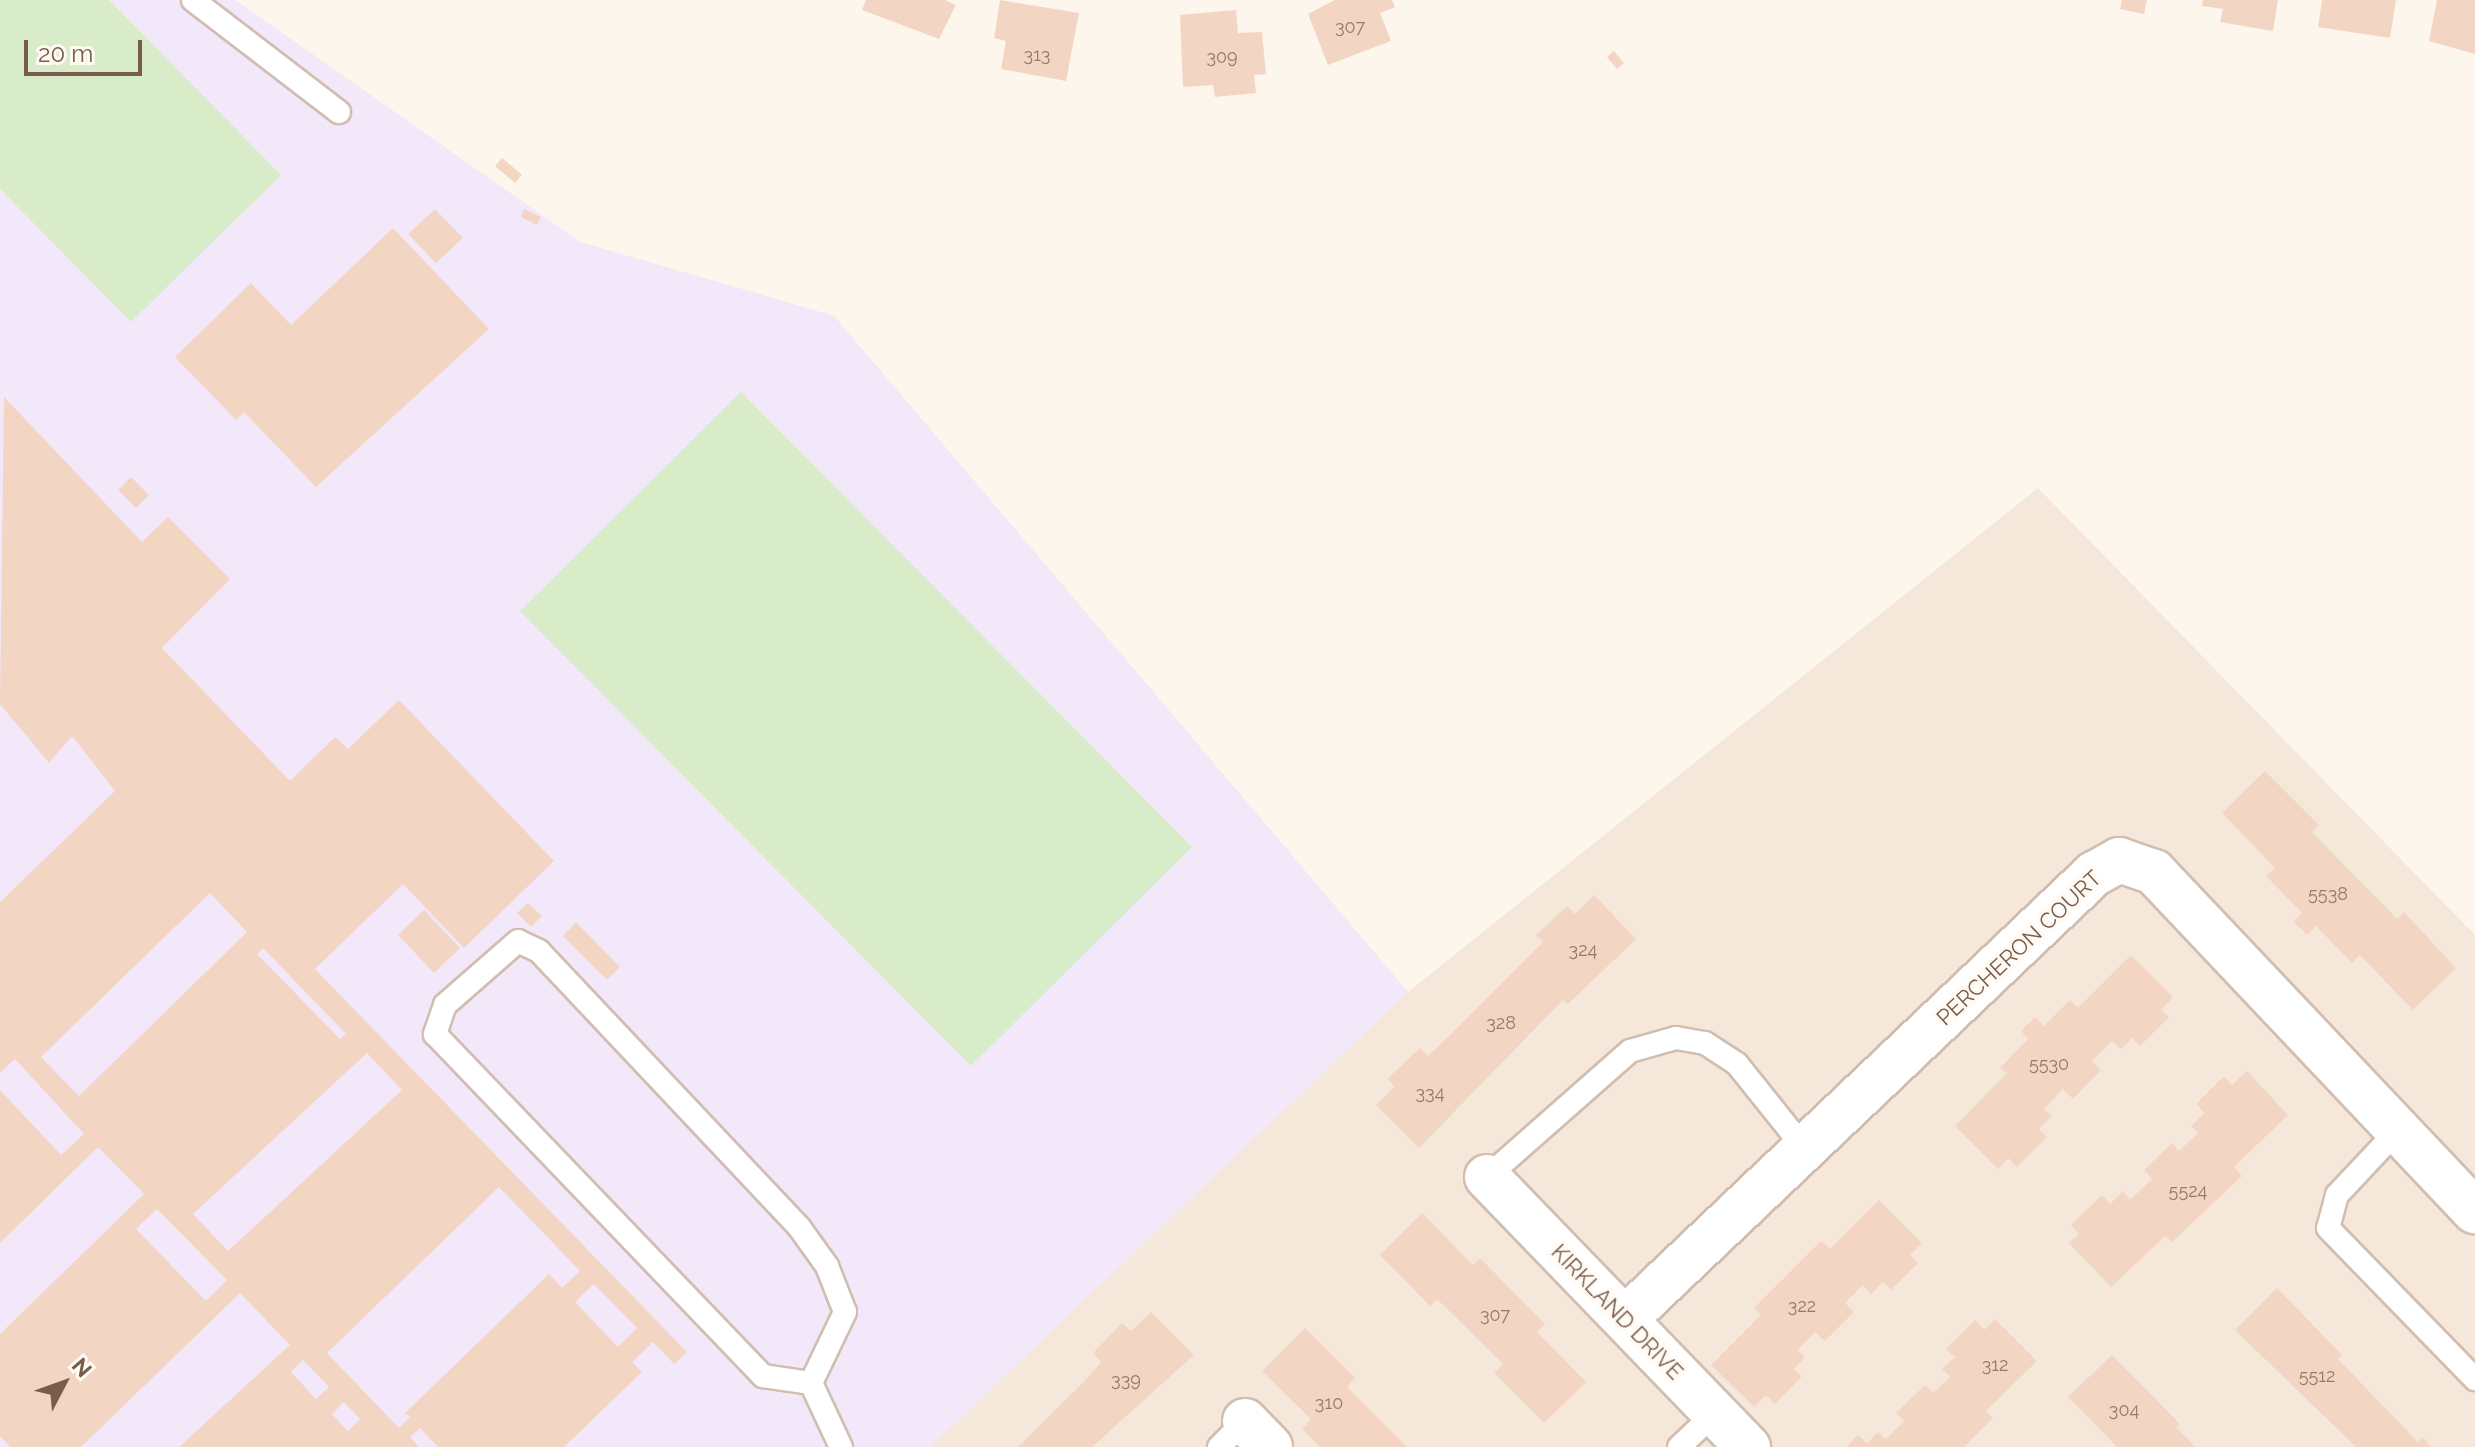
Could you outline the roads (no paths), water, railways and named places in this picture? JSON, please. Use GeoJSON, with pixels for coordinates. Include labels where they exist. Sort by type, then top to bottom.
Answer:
{"type":"FeatureCollection","features":[{"type":"Feature","properties":{"kind":"street","name":"PERCHERON COURT"},"geometry":{"type":"LineString","coordinates":[[1625,1319],[2094,874],[2119,860],[2154,872],[2475,1211]]}},
{"type":"Feature","properties":{"kind":"street","name":"KIRKLAND DRIVE"},"geometry":{"type":"LineString","coordinates":[[1487,1177],[1748,1447]]}},
{"type":"Feature","properties":{"kind":"lane"},"geometry":{"type":"LineString","coordinates":[[193,0],[339,112]]}},
{"type":"Feature","properties":{"kind":"lane"},"geometry":{"type":"LineString","coordinates":[[518,941],[539,951],[799,1227],[827,1266],[845,1312],[811,1383],[763,1376],[435,1034],[445,1005],[518,941]]}},
{"type":"Feature","properties":{"kind":"lane"},"geometry":{"type":"LineString","coordinates":[[1487,1177],[1630,1051],[1676,1038],[1705,1043],[1737,1064],[1805,1149]]}},
{"type":"Feature","properties":{"kind":"lane"},"geometry":{"type":"LineString","coordinates":[[2398,1130],[2337,1195],[2328,1228],[2475,1379]]}},
{"type":"Feature","properties":{"kind":"lane"},"geometry":{"type":"LineString","coordinates":[[811,1383],[841,1447]]}},
{"type":"Feature","properties":{"kind":"lane"},"geometry":{"type":"LineString","coordinates":[[1679,1447],[1715,1413]]}}]}
